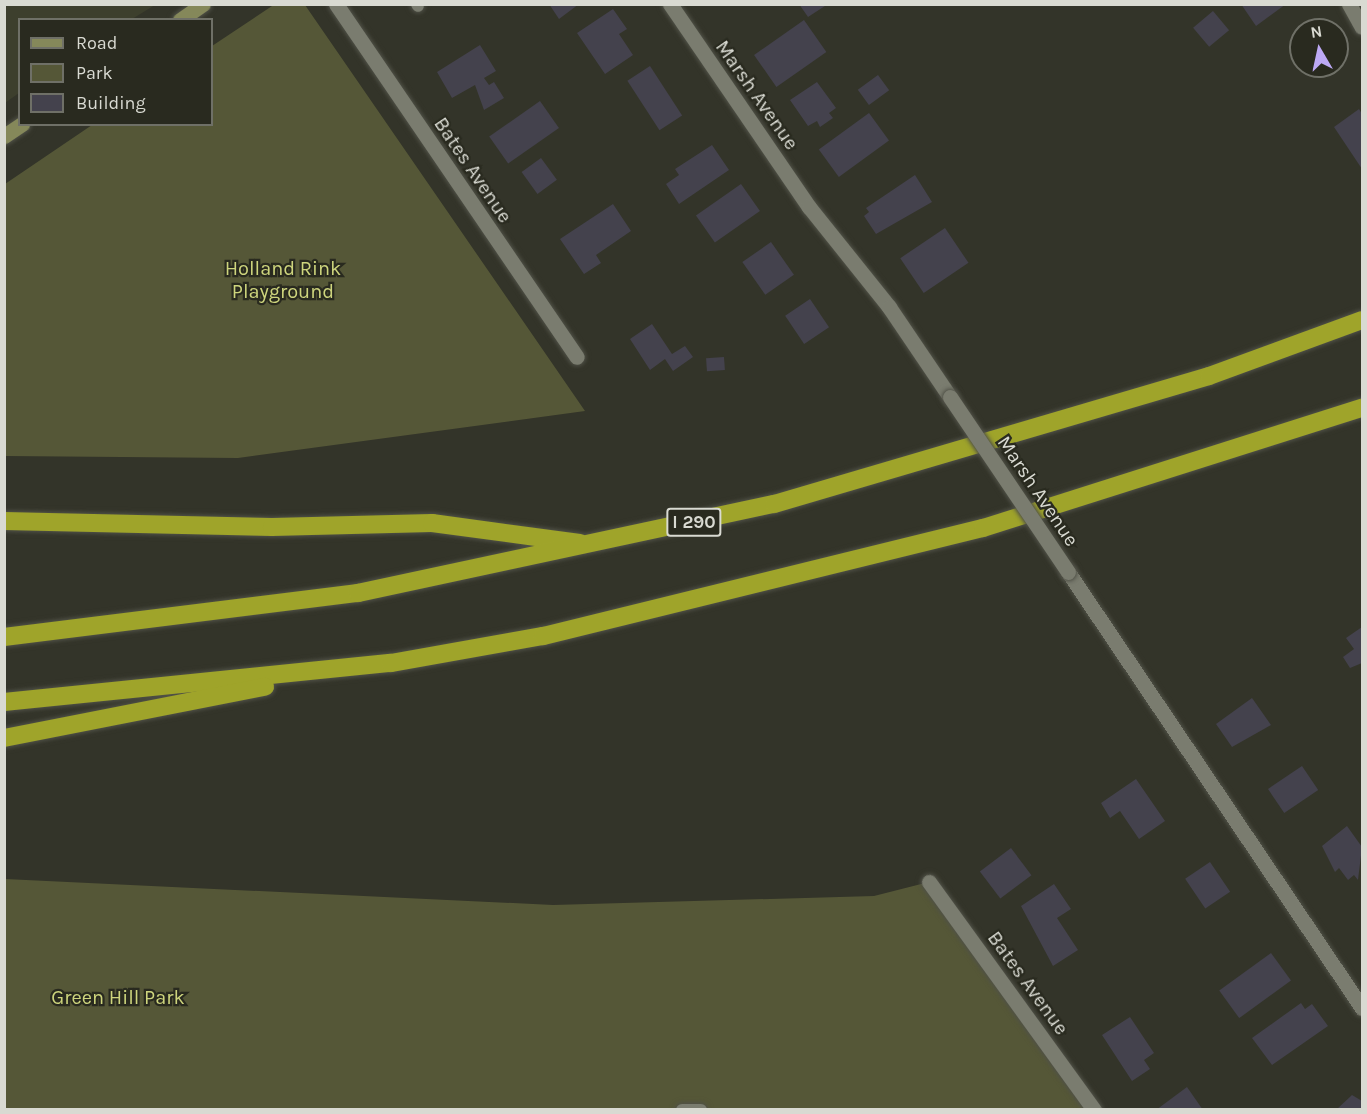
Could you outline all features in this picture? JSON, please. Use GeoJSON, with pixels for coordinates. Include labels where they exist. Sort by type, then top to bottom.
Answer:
{"type":"FeatureCollection","features":[{"type":"Feature","properties":{"kind":"highway","name":"I 290"},"geometry":{"type":"LineString","coordinates":[[4,637],[237,612],[594,545],[938,459],[1209,376],[1362,320]]}},
{"type":"Feature","properties":{"kind":"highway"},"geometry":{"type":"LineString","coordinates":[[4,738],[543,636],[855,563],[1362,408]]}},
{"type":"Feature","properties":{"kind":"highway"},"geometry":{"type":"LineString","coordinates":[[4,521],[272,527],[432,523],[594,545]]}},
{"type":"Feature","properties":{"kind":"highway"},"geometry":{"type":"LineString","coordinates":[[4,702],[391,663]]}},
{"type":"Feature","properties":{"kind":"main road"},"geometry":{"type":"LineString","coordinates":[[183,18],[203,4]]}},
{"type":"Feature","properties":{"kind":"main road"},"geometry":{"type":"LineString","coordinates":[[4,136],[19,126]]}},
{"type":"Feature","properties":{"kind":"street","name":"Bates Avenue"},"geometry":{"type":"LineString","coordinates":[[336,4],[577,357]]}},
{"type":"Feature","properties":{"kind":"street","name":"Marsh Avenue"},"geometry":{"type":"LineString","coordinates":[[670,4],[950,397],[1362,1008]]}},
{"type":"Feature","properties":{"kind":"street"},"geometry":{"type":"LineString","coordinates":[[1348,4],[1362,27]]}},
{"type":"Feature","properties":{"kind":"street","name":"Bates Avenue"},"geometry":{"type":"LineString","coordinates":[[929,882],[1094,1110]]}},
{"type":"Feature","properties":{"kind":"lane"},"geometry":{"type":"LineString","coordinates":[[682,1110],[701,1110]]}},
{"type":"Feature","properties":{"kind":"shaded area"},"geometry":{"type":"Polygon","coordinates":[[[5,4],[155,4],[134,18],[18,18],[18,94],[5,103],[5,4]]]}},
{"type":"Feature","properties":{"kind":"green space","name":"Holland Rink Playground"},"geometry":{"type":"Polygon","coordinates":[[[275,4],[305,5],[585,411],[238,458],[5,456],[5,184],[91,126],[213,126],[213,45],[275,4]]]}},
{"type":"Feature","properties":{"kind":"green space","name":"Green Hill Park"},"geometry":{"type":"Polygon","coordinates":[[[5,879],[553,905],[874,896],[929,882],[1094,1110],[5,1110],[5,879]]]}},
{"type":"Feature","properties":{"kind":"building"},"geometry":{"type":"Polygon","coordinates":[[[549,4],[579,4],[559,19],[549,4]]]}},
{"type":"Feature","properties":{"kind":"building"},"geometry":{"type":"Polygon","coordinates":[[[799,4],[828,4],[808,17],[799,4]]]}},
{"type":"Feature","properties":{"kind":"building"},"geometry":{"type":"Polygon","coordinates":[[[1241,4],[1286,4],[1256,26],[1241,4]]]}},
{"type":"Feature","properties":{"kind":"building"},"geometry":{"type":"Polygon","coordinates":[[[613,9],[627,29],[619,34],[633,55],[605,74],[577,33],[613,9]]]}},
{"type":"Feature","properties":{"kind":"building"},"geometry":{"type":"Polygon","coordinates":[[[1213,11],[1229,30],[1209,47],[1193,28],[1213,11]]]}},
{"type":"Feature","properties":{"kind":"building"},"geometry":{"type":"Polygon","coordinates":[[[804,20],[826,52],[776,87],[754,55],[804,20]]]}},
{"type":"Feature","properties":{"kind":"building"},"geometry":{"type":"Polygon","coordinates":[[[480,45],[496,71],[484,78],[489,85],[494,82],[504,98],[484,110],[475,85],[452,98],[437,72],[480,45]]]}},
{"type":"Feature","properties":{"kind":"building"},"geometry":{"type":"Polygon","coordinates":[[[650,66],[682,115],[659,130],[627,81],[650,66]]]}},
{"type":"Feature","properties":{"kind":"building"},"geometry":{"type":"Polygon","coordinates":[[[878,75],[889,90],[869,105],[858,90],[878,75]]]}},
{"type":"Feature","properties":{"kind":"building"},"geometry":{"type":"Polygon","coordinates":[[[817,82],[836,108],[829,113],[833,118],[820,127],[817,121],[808,126],[790,100],[817,82]]]}},
{"type":"Feature","properties":{"kind":"building"},"geometry":{"type":"Polygon","coordinates":[[[540,101],[559,128],[508,164],[489,137],[540,101]]]}},
{"type":"Feature","properties":{"kind":"building"},"geometry":{"type":"Polygon","coordinates":[[[1359,109],[1362,114],[1362,169],[1334,127],[1359,109]]]}},
{"type":"Feature","properties":{"kind":"building"},"geometry":{"type":"Polygon","coordinates":[[[869,113],[889,141],[839,177],[819,149],[869,113]]]}},
{"type":"Feature","properties":{"kind":"building"},"geometry":{"type":"Polygon","coordinates":[[[712,145],[729,170],[679,204],[666,184],[679,175],[675,169],[712,145]]]}},
{"type":"Feature","properties":{"kind":"building"},"geometry":{"type":"Polygon","coordinates":[[[541,158],[557,180],[537,194],[522,172],[541,158]]]}},
{"type":"Feature","properties":{"kind":"building"},"geometry":{"type":"Polygon","coordinates":[[[915,175],[932,202],[876,234],[864,216],[869,212],[866,208],[915,175]]]}},
{"type":"Feature","properties":{"kind":"building"},"geometry":{"type":"Polygon","coordinates":[[[741,184],[760,211],[715,243],[696,216],[741,184]]]}},
{"type":"Feature","properties":{"kind":"building"},"geometry":{"type":"Polygon","coordinates":[[[613,204],[631,231],[596,255],[601,263],[584,274],[560,239],[613,204]]]}},
{"type":"Feature","properties":{"kind":"building"},"geometry":{"type":"Polygon","coordinates":[[[945,228],[968,263],[924,293],[900,258],[945,228]]]}},
{"type":"Feature","properties":{"kind":"building"},"geometry":{"type":"Polygon","coordinates":[[[771,242],[794,275],[765,295],[742,262],[771,242]]]}},
{"type":"Feature","properties":{"kind":"building"},"geometry":{"type":"Polygon","coordinates":[[[810,299],[829,327],[804,344],[785,316],[810,299]]]}},
{"type":"Feature","properties":{"kind":"building"},"geometry":{"type":"Polygon","coordinates":[[[652,324],[672,354],[685,346],[693,357],[673,371],[665,359],[650,370],[630,339],[652,324]]]}},
{"type":"Feature","properties":{"kind":"building"},"geometry":{"type":"Polygon","coordinates":[[[724,357],[725,370],[707,371],[706,358],[724,357]]]}},
{"type":"Feature","properties":{"kind":"building"},"geometry":{"type":"Polygon","coordinates":[[[1362,627],[1362,663],[1350,668],[1343,657],[1354,649],[1346,638],[1362,627]]]}},
{"type":"Feature","properties":{"kind":"building"},"geometry":{"type":"Polygon","coordinates":[[[1252,698],[1271,725],[1232,747],[1216,724],[1252,698]]]}},
{"type":"Feature","properties":{"kind":"building"},"geometry":{"type":"Polygon","coordinates":[[[1302,766],[1318,790],[1284,813],[1268,789],[1302,766]]]}},
{"type":"Feature","properties":{"kind":"building"},"geometry":{"type":"Polygon","coordinates":[[[1136,779],[1165,821],[1139,839],[1120,811],[1110,818],[1101,803],[1136,779]]]}},
{"type":"Feature","properties":{"kind":"building"},"geometry":{"type":"Polygon","coordinates":[[[1347,826],[1362,847],[1358,880],[1354,875],[1348,880],[1339,868],[1335,872],[1322,846],[1347,826]]]}},
{"type":"Feature","properties":{"kind":"building"},"geometry":{"type":"Polygon","coordinates":[[[1011,848],[1031,875],[1000,899],[980,871],[1011,848]]]}},
{"type":"Feature","properties":{"kind":"building"},"geometry":{"type":"Polygon","coordinates":[[[1210,862],[1230,892],[1205,909],[1185,879],[1210,862]]]}},
{"type":"Feature","properties":{"kind":"building"},"geometry":{"type":"Polygon","coordinates":[[[1054,884],[1071,909],[1057,918],[1078,950],[1053,966],[1021,906],[1054,884]]]}},
{"type":"Feature","properties":{"kind":"building"},"geometry":{"type":"Polygon","coordinates":[[[1271,953],[1291,981],[1239,1018],[1219,991],[1271,953]]]}},
{"type":"Feature","properties":{"kind":"building"},"geometry":{"type":"Polygon","coordinates":[[[1301,1003],[1305,1009],[1312,1004],[1328,1026],[1272,1065],[1252,1038],[1301,1003]]]}},
{"type":"Feature","properties":{"kind":"building"},"geometry":{"type":"Polygon","coordinates":[[[1130,1017],[1154,1053],[1144,1060],[1150,1069],[1132,1081],[1102,1035],[1130,1017]]]}},
{"type":"Feature","properties":{"kind":"building"},"geometry":{"type":"Polygon","coordinates":[[[1187,1087],[1203,1110],[1156,1110],[1187,1087]]]}},
{"type":"Feature","properties":{"kind":"building"},"geometry":{"type":"Polygon","coordinates":[[[1352,1095],[1362,1101],[1362,1110],[1336,1110],[1352,1095]]]}}]}
